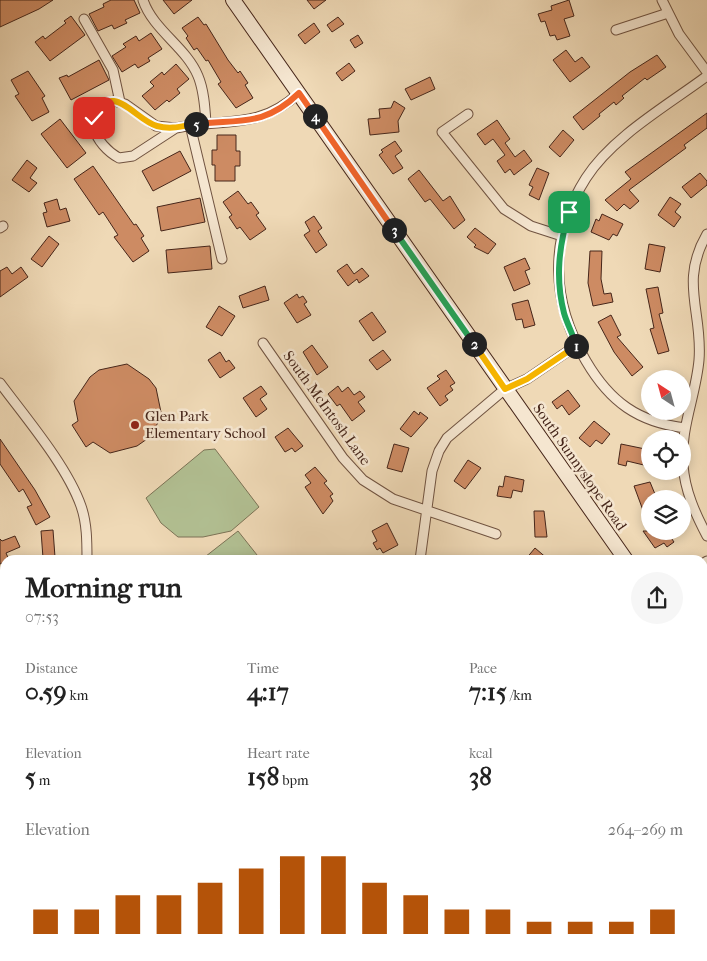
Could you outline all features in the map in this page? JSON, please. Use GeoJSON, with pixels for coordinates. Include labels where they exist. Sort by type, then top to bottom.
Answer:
{"type":"FeatureCollection","features":[{"type":"Feature","properties":{"kind":"street"},"geometry":{"type":"LineString","coordinates":[[143,0],[153,19],[192,65],[199,77],[206,123]]}},
{"type":"Feature","properties":{"kind":"street","name":"South Sunnyslope Road"},"geometry":{"type":"LineString","coordinates":[[232,0],[622,555]]}},
{"type":"Feature","properties":{"kind":"street"},"geometry":{"type":"LineString","coordinates":[[662,0],[679,34],[707,74],[628,134],[598,161],[575,198],[562,236],[558,274],[564,314],[577,345],[605,388],[622,405],[654,423],[685,428]]}},
{"type":"Feature","properties":{"kind":"street"},"geometry":{"type":"LineString","coordinates":[[616,30],[668,14]]}},
{"type":"Feature","properties":{"kind":"street"},"geometry":{"type":"LineString","coordinates":[[84,19],[113,70],[120,102]]}},
{"type":"Feature","properties":{"kind":"street"},"geometry":{"type":"LineString","coordinates":[[176,128],[156,126],[120,102],[114,101],[100,107],[94,118],[93,125],[97,136],[108,150],[119,158],[133,156],[154,140],[176,128],[206,123],[249,121],[264,117],[299,93]]}},
{"type":"Feature","properties":{"kind":"street"},"geometry":{"type":"LineString","coordinates":[[468,114],[442,132],[504,209],[531,226],[562,236]]}},
{"type":"Feature","properties":{"kind":"street"},"geometry":{"type":"LineString","coordinates":[[190,125],[222,259]]}},
{"type":"Feature","properties":{"kind":"street"},"geometry":{"type":"LineString","coordinates":[[707,234],[698,251],[693,272],[692,292],[699,338],[699,357],[696,384],[685,428],[683,462],[685,482],[691,503],[707,536]]}},
{"type":"Feature","properties":{"kind":"street","name":"South McIntosh Lane"},"geometry":{"type":"LineString","coordinates":[[263,342],[353,470],[377,491],[426,511],[496,534]]}},
{"type":"Feature","properties":{"kind":"street"},"geometry":{"type":"LineString","coordinates":[[421,555],[432,471],[443,445],[458,427],[505,389],[527,379],[577,345]]}},
{"type":"Feature","properties":{"kind":"street"},"geometry":{"type":"LineString","coordinates":[[0,383],[49,451],[76,494],[84,521],[87,555]]}},
{"type":"Feature","properties":{"kind":"green space"},"geometry":{"type":"Polygon","coordinates":[[[215,449],[259,507],[231,531],[203,537],[178,537],[161,523],[146,498],[204,450],[215,449]]]}},
{"type":"Feature","properties":{"kind":"green space"},"geometry":{"type":"Polygon","coordinates":[[[238,531],[257,555],[207,555],[238,531]]]}},
{"type":"Feature","properties":{"kind":"building"},"geometry":{"type":"Polygon","coordinates":[[[0,0],[53,0],[39,9],[0,27],[0,0]]]}},
{"type":"Feature","properties":{"kind":"building"},"geometry":{"type":"Polygon","coordinates":[[[111,0],[134,0],[140,13],[125,20],[127,23],[114,29],[112,25],[98,31],[89,14],[104,7],[103,4],[111,0]]]}},
{"type":"Feature","properties":{"kind":"building"},"geometry":{"type":"Polygon","coordinates":[[[163,0],[192,0],[174,14],[163,0]]]}},
{"type":"Feature","properties":{"kind":"building"},"geometry":{"type":"Polygon","coordinates":[[[307,0],[326,0],[314,9],[307,0]]]}},
{"type":"Feature","properties":{"kind":"building"},"geometry":{"type":"Polygon","coordinates":[[[569,0],[574,16],[564,19],[570,36],[557,40],[555,35],[550,36],[545,21],[541,22],[538,14],[552,10],[551,6],[569,0]]]}},
{"type":"Feature","properties":{"kind":"building"},"geometry":{"type":"Polygon","coordinates":[[[71,16],[85,35],[50,61],[35,42],[43,36],[45,39],[66,23],[64,21],[71,16]]]}},
{"type":"Feature","properties":{"kind":"building"},"geometry":{"type":"Polygon","coordinates":[[[198,17],[204,25],[206,24],[228,60],[238,73],[240,71],[248,83],[245,85],[253,98],[236,108],[218,84],[221,82],[208,60],[206,61],[197,48],[194,50],[186,38],[188,36],[182,28],[198,17]]]}},
{"type":"Feature","properties":{"kind":"building"},"geometry":{"type":"Polygon","coordinates":[[[338,17],[344,24],[332,32],[327,25],[338,17]]]}},
{"type":"Feature","properties":{"kind":"building"},"geometry":{"type":"Polygon","coordinates":[[[314,23],[320,32],[305,44],[298,35],[314,23]]]}},
{"type":"Feature","properties":{"kind":"building"},"geometry":{"type":"Polygon","coordinates":[[[151,33],[162,49],[148,58],[150,61],[138,68],[135,64],[122,72],[112,56],[126,47],[123,44],[136,36],[139,41],[151,33]]]}},
{"type":"Feature","properties":{"kind":"building"},"geometry":{"type":"Polygon","coordinates":[[[358,35],[363,43],[355,48],[350,40],[358,35]]]}},
{"type":"Feature","properties":{"kind":"building"},"geometry":{"type":"Polygon","coordinates":[[[566,50],[575,62],[582,57],[590,67],[570,82],[553,60],[566,50]]]}},
{"type":"Feature","properties":{"kind":"building"},"geometry":{"type":"Polygon","coordinates":[[[657,55],[666,67],[647,80],[645,78],[622,96],[624,98],[616,105],[614,102],[583,130],[573,117],[630,72],[657,55]]]}},
{"type":"Feature","properties":{"kind":"building"},"geometry":{"type":"Polygon","coordinates":[[[99,60],[109,80],[71,100],[59,78],[67,75],[68,77],[99,60]]]}},
{"type":"Feature","properties":{"kind":"building"},"geometry":{"type":"Polygon","coordinates":[[[349,63],[355,71],[342,81],[336,73],[349,63]]]}},
{"type":"Feature","properties":{"kind":"building"},"geometry":{"type":"Polygon","coordinates":[[[176,64],[189,79],[177,89],[180,93],[169,102],[167,100],[155,110],[142,96],[154,86],[150,82],[162,72],[164,75],[176,64]]]}},
{"type":"Feature","properties":{"kind":"building"},"geometry":{"type":"Polygon","coordinates":[[[28,71],[45,96],[42,98],[49,112],[32,121],[15,96],[19,94],[11,80],[28,71]]]}},
{"type":"Feature","properties":{"kind":"building"},"geometry":{"type":"Polygon","coordinates":[[[430,77],[435,89],[411,100],[405,89],[430,77]]]}},
{"type":"Feature","properties":{"kind":"building"},"geometry":{"type":"Polygon","coordinates":[[[394,101],[405,108],[398,121],[399,132],[370,135],[368,119],[380,118],[379,109],[391,108],[394,101]]]}},
{"type":"Feature","properties":{"kind":"building"},"geometry":{"type":"Polygon","coordinates":[[[707,113],[707,128],[684,145],[686,148],[629,190],[639,201],[630,209],[624,204],[617,211],[605,200],[631,179],[625,172],[707,113]]]}},
{"type":"Feature","properties":{"kind":"building"},"geometry":{"type":"Polygon","coordinates":[[[60,119],[86,153],[67,168],[41,134],[60,119]]]}},
{"type":"Feature","properties":{"kind":"building"},"geometry":{"type":"Polygon","coordinates":[[[497,120],[510,139],[505,143],[515,157],[524,150],[532,161],[514,175],[510,169],[505,173],[497,161],[505,155],[493,139],[485,145],[477,134],[497,120]]]}},
{"type":"Feature","properties":{"kind":"building"},"geometry":{"type":"Polygon","coordinates":[[[563,130],[574,140],[560,157],[549,147],[563,130]]]}},
{"type":"Feature","properties":{"kind":"building"},"geometry":{"type":"Polygon","coordinates":[[[217,135],[236,135],[236,151],[240,151],[240,166],[235,166],[235,181],[215,181],[215,165],[212,165],[212,150],[217,150],[217,135]]]}},
{"type":"Feature","properties":{"kind":"building"},"geometry":{"type":"Polygon","coordinates":[[[395,141],[402,151],[395,156],[403,168],[393,174],[379,155],[383,152],[381,150],[395,141]]]}},
{"type":"Feature","properties":{"kind":"building"},"geometry":{"type":"Polygon","coordinates":[[[180,151],[191,171],[153,191],[142,171],[180,151]]]}},
{"type":"Feature","properties":{"kind":"building"},"geometry":{"type":"Polygon","coordinates":[[[27,160],[37,168],[30,178],[37,183],[29,192],[12,180],[27,160]]]}},
{"type":"Feature","properties":{"kind":"building"},"geometry":{"type":"Polygon","coordinates":[[[93,166],[134,225],[136,224],[144,236],[141,238],[149,251],[133,262],[114,237],[118,235],[103,212],[99,215],[74,179],[93,166]]]}},
{"type":"Feature","properties":{"kind":"building"},"geometry":{"type":"Polygon","coordinates":[[[537,168],[549,173],[539,200],[529,195],[533,187],[529,185],[537,168]]]}},
{"type":"Feature","properties":{"kind":"building"},"geometry":{"type":"Polygon","coordinates":[[[419,170],[443,201],[450,196],[465,220],[454,229],[430,199],[425,202],[408,179],[419,170]]]}},
{"type":"Feature","properties":{"kind":"building"},"geometry":{"type":"Polygon","coordinates":[[[700,173],[707,181],[707,185],[691,198],[682,187],[700,173]]]}},
{"type":"Feature","properties":{"kind":"building"},"geometry":{"type":"Polygon","coordinates":[[[238,191],[248,204],[251,202],[259,213],[256,215],[266,229],[250,240],[240,227],[237,229],[229,217],[232,215],[223,202],[238,191]]]}},
{"type":"Feature","properties":{"kind":"building"},"geometry":{"type":"Polygon","coordinates":[[[670,197],[681,204],[675,212],[681,217],[674,227],[658,215],[670,197]]]}},
{"type":"Feature","properties":{"kind":"building"},"geometry":{"type":"Polygon","coordinates":[[[200,198],[205,222],[161,231],[157,207],[200,198]]]}},
{"type":"Feature","properties":{"kind":"building"},"geometry":{"type":"Polygon","coordinates":[[[57,199],[60,210],[66,208],[70,221],[47,227],[43,213],[47,212],[44,203],[57,199]]]}},
{"type":"Feature","properties":{"kind":"building"},"geometry":{"type":"Polygon","coordinates":[[[602,214],[623,224],[617,236],[613,234],[609,240],[591,232],[596,219],[599,221],[602,214]]]}},
{"type":"Feature","properties":{"kind":"building"},"geometry":{"type":"Polygon","coordinates":[[[314,216],[322,228],[318,231],[327,245],[316,253],[304,235],[310,231],[305,222],[314,216]]]}},
{"type":"Feature","properties":{"kind":"building"},"geometry":{"type":"Polygon","coordinates":[[[475,228],[496,244],[488,254],[474,247],[476,245],[467,237],[475,228]]]}},
{"type":"Feature","properties":{"kind":"building"},"geometry":{"type":"Polygon","coordinates":[[[49,236],[59,244],[42,267],[31,259],[49,236]]]}},
{"type":"Feature","properties":{"kind":"building"},"geometry":{"type":"Polygon","coordinates":[[[649,244],[665,247],[660,272],[645,269],[649,244]]]}},
{"type":"Feature","properties":{"kind":"building"},"geometry":{"type":"Polygon","coordinates":[[[210,246],[212,269],[168,273],[166,250],[210,246]]]}},
{"type":"Feature","properties":{"kind":"building"},"geometry":{"type":"Polygon","coordinates":[[[590,251],[602,251],[601,279],[604,294],[611,293],[613,302],[593,306],[588,283],[590,251]]]}},
{"type":"Feature","properties":{"kind":"building"},"geometry":{"type":"Polygon","coordinates":[[[525,258],[530,269],[525,271],[530,284],[514,291],[504,267],[525,258]]]}},
{"type":"Feature","properties":{"kind":"building"},"geometry":{"type":"Polygon","coordinates":[[[347,264],[354,274],[362,268],[369,276],[359,283],[357,279],[348,286],[337,271],[347,264]]]}},
{"type":"Feature","properties":{"kind":"building"},"geometry":{"type":"Polygon","coordinates":[[[7,267],[12,274],[21,267],[28,277],[0,297],[0,271],[7,267]]]}},
{"type":"Feature","properties":{"kind":"building"},"geometry":{"type":"Polygon","coordinates":[[[265,286],[269,300],[243,308],[239,296],[265,286]]]}},
{"type":"Feature","properties":{"kind":"building"},"geometry":{"type":"Polygon","coordinates":[[[658,287],[663,313],[659,314],[669,351],[658,354],[650,329],[654,328],[646,289],[658,287]]]}},
{"type":"Feature","properties":{"kind":"building"},"geometry":{"type":"Polygon","coordinates":[[[297,294],[299,298],[303,296],[307,302],[304,304],[311,315],[297,323],[284,303],[297,294]]]}},
{"type":"Feature","properties":{"kind":"building"},"geometry":{"type":"Polygon","coordinates":[[[528,300],[535,325],[524,328],[522,319],[516,320],[512,304],[528,300]]]}},
{"type":"Feature","properties":{"kind":"building"},"geometry":{"type":"Polygon","coordinates":[[[219,306],[235,316],[222,336],[206,327],[219,306]]]}},
{"type":"Feature","properties":{"kind":"building"},"geometry":{"type":"Polygon","coordinates":[[[372,312],[386,332],[373,341],[359,321],[372,312]]]}},
{"type":"Feature","properties":{"kind":"building"},"geometry":{"type":"Polygon","coordinates":[[[611,315],[621,335],[617,337],[643,367],[632,376],[614,352],[598,322],[611,315]]]}},
{"type":"Feature","properties":{"kind":"building"},"geometry":{"type":"Polygon","coordinates":[[[312,345],[328,367],[317,375],[303,352],[312,345]]]}},
{"type":"Feature","properties":{"kind":"building"},"geometry":{"type":"Polygon","coordinates":[[[383,350],[391,360],[377,370],[369,360],[383,350]]]}},
{"type":"Feature","properties":{"kind":"building"},"geometry":{"type":"Polygon","coordinates":[[[220,352],[226,362],[229,360],[235,368],[220,378],[208,360],[220,352]]]}},
{"type":"Feature","properties":{"kind":"building"},"geometry":{"type":"Polygon","coordinates":[[[127,364],[149,379],[156,388],[162,417],[147,439],[137,446],[110,453],[93,442],[86,447],[72,425],[78,421],[74,401],[90,377],[99,370],[127,364]]]}},
{"type":"Feature","properties":{"kind":"building"},"geometry":{"type":"Polygon","coordinates":[[[446,370],[455,383],[450,386],[453,390],[445,396],[448,400],[440,406],[427,388],[440,379],[437,376],[446,370]]]}},
{"type":"Feature","properties":{"kind":"building"},"geometry":{"type":"Polygon","coordinates":[[[261,386],[267,394],[260,399],[267,409],[256,417],[243,398],[261,386]]]}},
{"type":"Feature","properties":{"kind":"building"},"geometry":{"type":"Polygon","coordinates":[[[338,386],[342,392],[348,387],[354,395],[360,391],[365,397],[358,402],[365,411],[352,421],[340,404],[337,406],[328,394],[338,386]]]}},
{"type":"Feature","properties":{"kind":"building"},"geometry":{"type":"Polygon","coordinates":[[[568,390],[580,406],[569,415],[562,405],[557,409],[552,402],[568,390]]]}},
{"type":"Feature","properties":{"kind":"building"},"geometry":{"type":"Polygon","coordinates":[[[414,411],[419,415],[420,412],[428,418],[411,437],[400,429],[414,411]]]}},
{"type":"Feature","properties":{"kind":"building"},"geometry":{"type":"Polygon","coordinates":[[[594,421],[610,434],[602,444],[596,440],[590,447],[579,438],[594,421]]]}},
{"type":"Feature","properties":{"kind":"building"},"geometry":{"type":"Polygon","coordinates":[[[288,428],[303,446],[295,452],[292,448],[285,452],[275,437],[288,428]]]}},
{"type":"Feature","properties":{"kind":"building"},"geometry":{"type":"Polygon","coordinates":[[[0,439],[35,490],[50,517],[36,525],[27,507],[32,505],[23,489],[19,492],[0,464],[0,439]]]}},
{"type":"Feature","properties":{"kind":"building"},"geometry":{"type":"Polygon","coordinates":[[[394,444],[409,448],[402,472],[387,468],[394,444]]]}},
{"type":"Feature","properties":{"kind":"building"},"geometry":{"type":"Polygon","coordinates":[[[621,444],[641,448],[641,464],[627,461],[626,466],[618,464],[621,444]]]}},
{"type":"Feature","properties":{"kind":"building"},"geometry":{"type":"Polygon","coordinates":[[[468,460],[481,468],[465,489],[454,481],[468,460]]]}},
{"type":"Feature","properties":{"kind":"building"},"geometry":{"type":"Polygon","coordinates":[[[315,467],[327,481],[324,483],[333,494],[330,496],[333,501],[323,514],[305,487],[311,483],[305,475],[315,467]]]}},
{"type":"Feature","properties":{"kind":"building"},"geometry":{"type":"Polygon","coordinates":[[[505,476],[524,480],[522,492],[513,490],[511,498],[497,496],[499,486],[503,487],[505,476]]]}},
{"type":"Feature","properties":{"kind":"building"},"geometry":{"type":"Polygon","coordinates":[[[650,482],[653,490],[641,490],[641,505],[634,486],[650,482]]]}},
{"type":"Feature","properties":{"kind":"building"},"geometry":{"type":"Polygon","coordinates":[[[534,511],[544,511],[547,537],[535,537],[534,511]]]}},
{"type":"Feature","properties":{"kind":"building"},"geometry":{"type":"Polygon","coordinates":[[[387,523],[398,545],[383,553],[380,548],[377,550],[373,543],[377,541],[372,531],[387,523]]]}},
{"type":"Feature","properties":{"kind":"building"},"geometry":{"type":"Polygon","coordinates":[[[53,530],[55,555],[43,555],[41,531],[53,530]]]}},
{"type":"Feature","properties":{"kind":"building"},"geometry":{"type":"Polygon","coordinates":[[[15,536],[20,547],[6,553],[7,555],[0,555],[0,539],[2,541],[15,536]]]}},
{"type":"Feature","properties":{"kind":"building"},"geometry":{"type":"Polygon","coordinates":[[[649,540],[673,540],[674,542],[667,547],[664,543],[655,548],[649,540]]]}},
{"type":"Feature","properties":{"kind":"building"},"geometry":{"type":"Polygon","coordinates":[[[535,548],[543,555],[529,555],[535,548]]]}},
{"type":"Feature","properties":{"kind":"place","name":"Glen Park Elementary School"},"geometry":{"type":"Point","coordinates":[135,425]}},
{"type":"Feature","properties":{"kind":"route"},"geometry":{"type":"LineString","coordinates":[[94,118],[100,107],[114,101],[125,104],[156,126],[176,128],[212,122],[249,121],[264,117],[292,100],[299,93],[505,389],[527,379],[577,345],[564,314],[558,274],[560,247],[569,212]]}}]}
